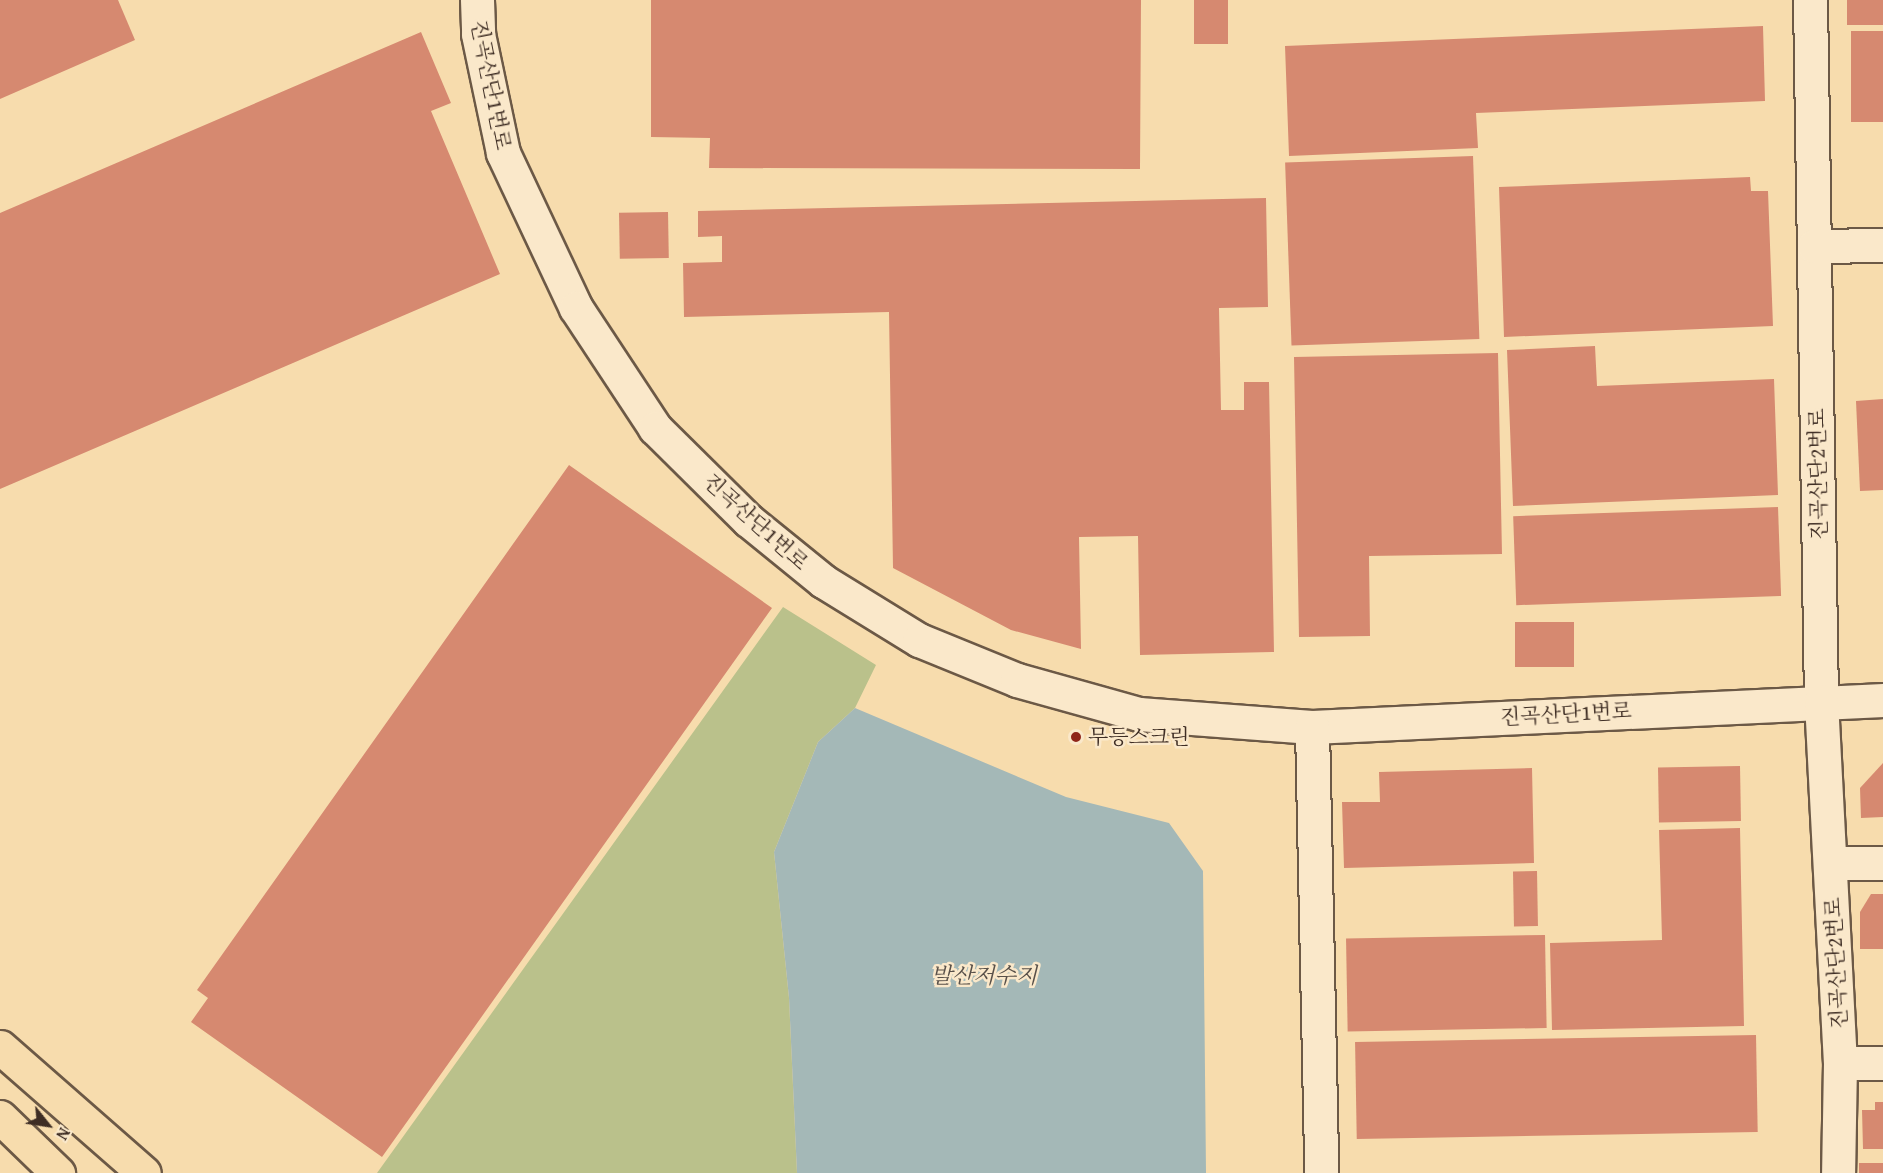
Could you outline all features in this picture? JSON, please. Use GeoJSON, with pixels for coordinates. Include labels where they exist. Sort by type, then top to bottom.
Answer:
{"type":"FeatureCollection","features":[{"type":"Feature","properties":{"kind":"highway"},"geometry":{"type":"LineString","coordinates":[[0,1047],[144,1173]]}},
{"type":"Feature","properties":{"kind":"highway"},"geometry":{"type":"LineString","coordinates":[[0,1117],[58,1173]]}},
{"type":"Feature","properties":{"kind":"street","name":"진곡산단1번로"},"geometry":{"type":"LineString","coordinates":[[477,0],[478,34],[503,153],[576,308],[655,428],[748,520],[824,581],[919,640],[1017,680],[1138,714],[1312,727],[1821,700]]}},
{"type":"Feature","properties":{"kind":"street","name":"진곡산단2번로"},"geometry":{"type":"LineString","coordinates":[[1810,0],[1821,700],[1840,1063],[1838,1173]]}},
{"type":"Feature","properties":{"kind":"street"},"geometry":{"type":"LineString","coordinates":[[1814,246],[1883,245]]}},
{"type":"Feature","properties":{"kind":"street"},"geometry":{"type":"LineString","coordinates":[[1821,700],[1883,700]]}},
{"type":"Feature","properties":{"kind":"street"},"geometry":{"type":"LineString","coordinates":[[1312,727],[1321,1173]]}},
{"type":"Feature","properties":{"kind":"street"},"geometry":{"type":"LineString","coordinates":[[1831,863],[1883,863]]}},
{"type":"Feature","properties":{"kind":"street"},"geometry":{"type":"LineString","coordinates":[[1840,1063],[1883,1063]]}},
{"type":"Feature","properties":{"kind":"green space"},"geometry":{"type":"Polygon","coordinates":[[[783,607],[876,665],[855,708],[818,742],[774,852],[789,998],[797,1173],[377,1173],[783,607]]]}},
{"type":"Feature","properties":{"kind":"water","name":"발산저수지"},"geometry":{"type":"Polygon","coordinates":[[[855,708],[1066,797],[1169,823],[1203,871],[1206,1173],[797,1173],[789,998],[774,852],[818,742],[855,708]]]}},
{"type":"Feature","properties":{"kind":"building"},"geometry":{"type":"Polygon","coordinates":[[[0,0],[118,0],[135,40],[0,99],[0,0]]]}},
{"type":"Feature","properties":{"kind":"building"},"geometry":{"type":"Polygon","coordinates":[[[651,0],[1141,0],[1140,169],[709,168],[710,138],[651,137],[651,0]]]}},
{"type":"Feature","properties":{"kind":"building"},"geometry":{"type":"Polygon","coordinates":[[[1194,0],[1228,0],[1228,44],[1194,44],[1194,0]]]}},
{"type":"Feature","properties":{"kind":"building"},"geometry":{"type":"Polygon","coordinates":[[[1847,0],[1883,0],[1883,25],[1847,25],[1847,0]]]}},
{"type":"Feature","properties":{"kind":"building"},"geometry":{"type":"Polygon","coordinates":[[[1763,26],[1765,101],[1476,113],[1478,148],[1289,156],[1285,46],[1763,26]]]}},
{"type":"Feature","properties":{"kind":"building"},"geometry":{"type":"Polygon","coordinates":[[[1851,31],[1883,31],[1883,122],[1851,122],[1851,31]]]}},
{"type":"Feature","properties":{"kind":"building"},"geometry":{"type":"Polygon","coordinates":[[[421,32],[451,103],[431,111],[500,274],[0,489],[0,213],[421,32]]]}},
{"type":"Feature","properties":{"kind":"building"},"geometry":{"type":"Polygon","coordinates":[[[1473,156],[1479,339],[1292,345],[1285,163],[1473,156]]]}},
{"type":"Feature","properties":{"kind":"building"},"geometry":{"type":"Polygon","coordinates":[[[1750,177],[1751,191],[1768,191],[1773,326],[1504,337],[1499,187],[1750,177]]]}},
{"type":"Feature","properties":{"kind":"building"},"geometry":{"type":"Polygon","coordinates":[[[1266,198],[1268,307],[1219,308],[1221,410],[1244,410],[1244,382],[1269,382],[1274,652],[1140,655],[1138,536],[1079,537],[1081,649],[1011,630],[893,568],[889,312],[684,317],[683,263],[722,262],[722,236],[698,237],[698,211],[1266,198]]]}},
{"type":"Feature","properties":{"kind":"building"},"geometry":{"type":"Polygon","coordinates":[[[668,212],[669,258],[620,259],[619,213],[668,212]]]}},
{"type":"Feature","properties":{"kind":"building"},"geometry":{"type":"Polygon","coordinates":[[[1595,346],[1597,386],[1774,379],[1778,495],[1513,506],[1507,350],[1595,346]]]}},
{"type":"Feature","properties":{"kind":"building"},"geometry":{"type":"Polygon","coordinates":[[[1498,353],[1502,554],[1369,556],[1370,636],[1299,637],[1294,357],[1498,353]]]}},
{"type":"Feature","properties":{"kind":"building"},"geometry":{"type":"Polygon","coordinates":[[[1883,399],[1883,490],[1860,491],[1856,401],[1883,399]]]}},
{"type":"Feature","properties":{"kind":"building"},"geometry":{"type":"Polygon","coordinates":[[[569,465],[772,608],[382,1157],[191,1022],[208,998],[197,990],[569,465]]]}},
{"type":"Feature","properties":{"kind":"building"},"geometry":{"type":"Polygon","coordinates":[[[1778,507],[1781,596],[1516,605],[1513,516],[1778,507]]]}},
{"type":"Feature","properties":{"kind":"building"},"geometry":{"type":"Polygon","coordinates":[[[1515,622],[1574,622],[1574,667],[1515,667],[1515,622]]]}},
{"type":"Feature","properties":{"kind":"building"},"geometry":{"type":"Polygon","coordinates":[[[1883,763],[1883,817],[1861,818],[1860,788],[1883,763]]]}},
{"type":"Feature","properties":{"kind":"building"},"geometry":{"type":"Polygon","coordinates":[[[1740,766],[1741,821],[1659,822],[1658,767],[1740,766]]]}},
{"type":"Feature","properties":{"kind":"building"},"geometry":{"type":"Polygon","coordinates":[[[1532,768],[1534,863],[1344,868],[1342,802],[1380,802],[1379,772],[1532,768]]]}},
{"type":"Feature","properties":{"kind":"building"},"geometry":{"type":"Polygon","coordinates":[[[1740,828],[1744,1026],[1552,1030],[1550,943],[1662,940],[1659,830],[1740,828]]]}},
{"type":"Feature","properties":{"kind":"building"},"geometry":{"type":"Polygon","coordinates":[[[1513,871],[1537,871],[1538,926],[1514,926],[1513,871]]]}},
{"type":"Feature","properties":{"kind":"building"},"geometry":{"type":"Polygon","coordinates":[[[1871,894],[1883,894],[1883,949],[1860,949],[1860,912],[1871,894]]]}},
{"type":"Feature","properties":{"kind":"building"},"geometry":{"type":"Polygon","coordinates":[[[1545,935],[1547,1028],[1348,1031],[1346,938],[1545,935]]]}},
{"type":"Feature","properties":{"kind":"building"},"geometry":{"type":"Polygon","coordinates":[[[1756,1035],[1758,1132],[1357,1139],[1355,1042],[1756,1035]]]}},
{"type":"Feature","properties":{"kind":"building"},"geometry":{"type":"Polygon","coordinates":[[[1875,1102],[1883,1102],[1883,1149],[1863,1149],[1862,1110],[1875,1110],[1875,1102]]]}},
{"type":"Feature","properties":{"kind":"building"},"geometry":{"type":"Polygon","coordinates":[[[1859,1163],[1883,1163],[1883,1173],[1859,1173],[1859,1163]]]}},
{"type":"Feature","properties":{"kind":"place","name":"무등스크린"},"geometry":{"type":"Point","coordinates":[1076,737]}}]}
